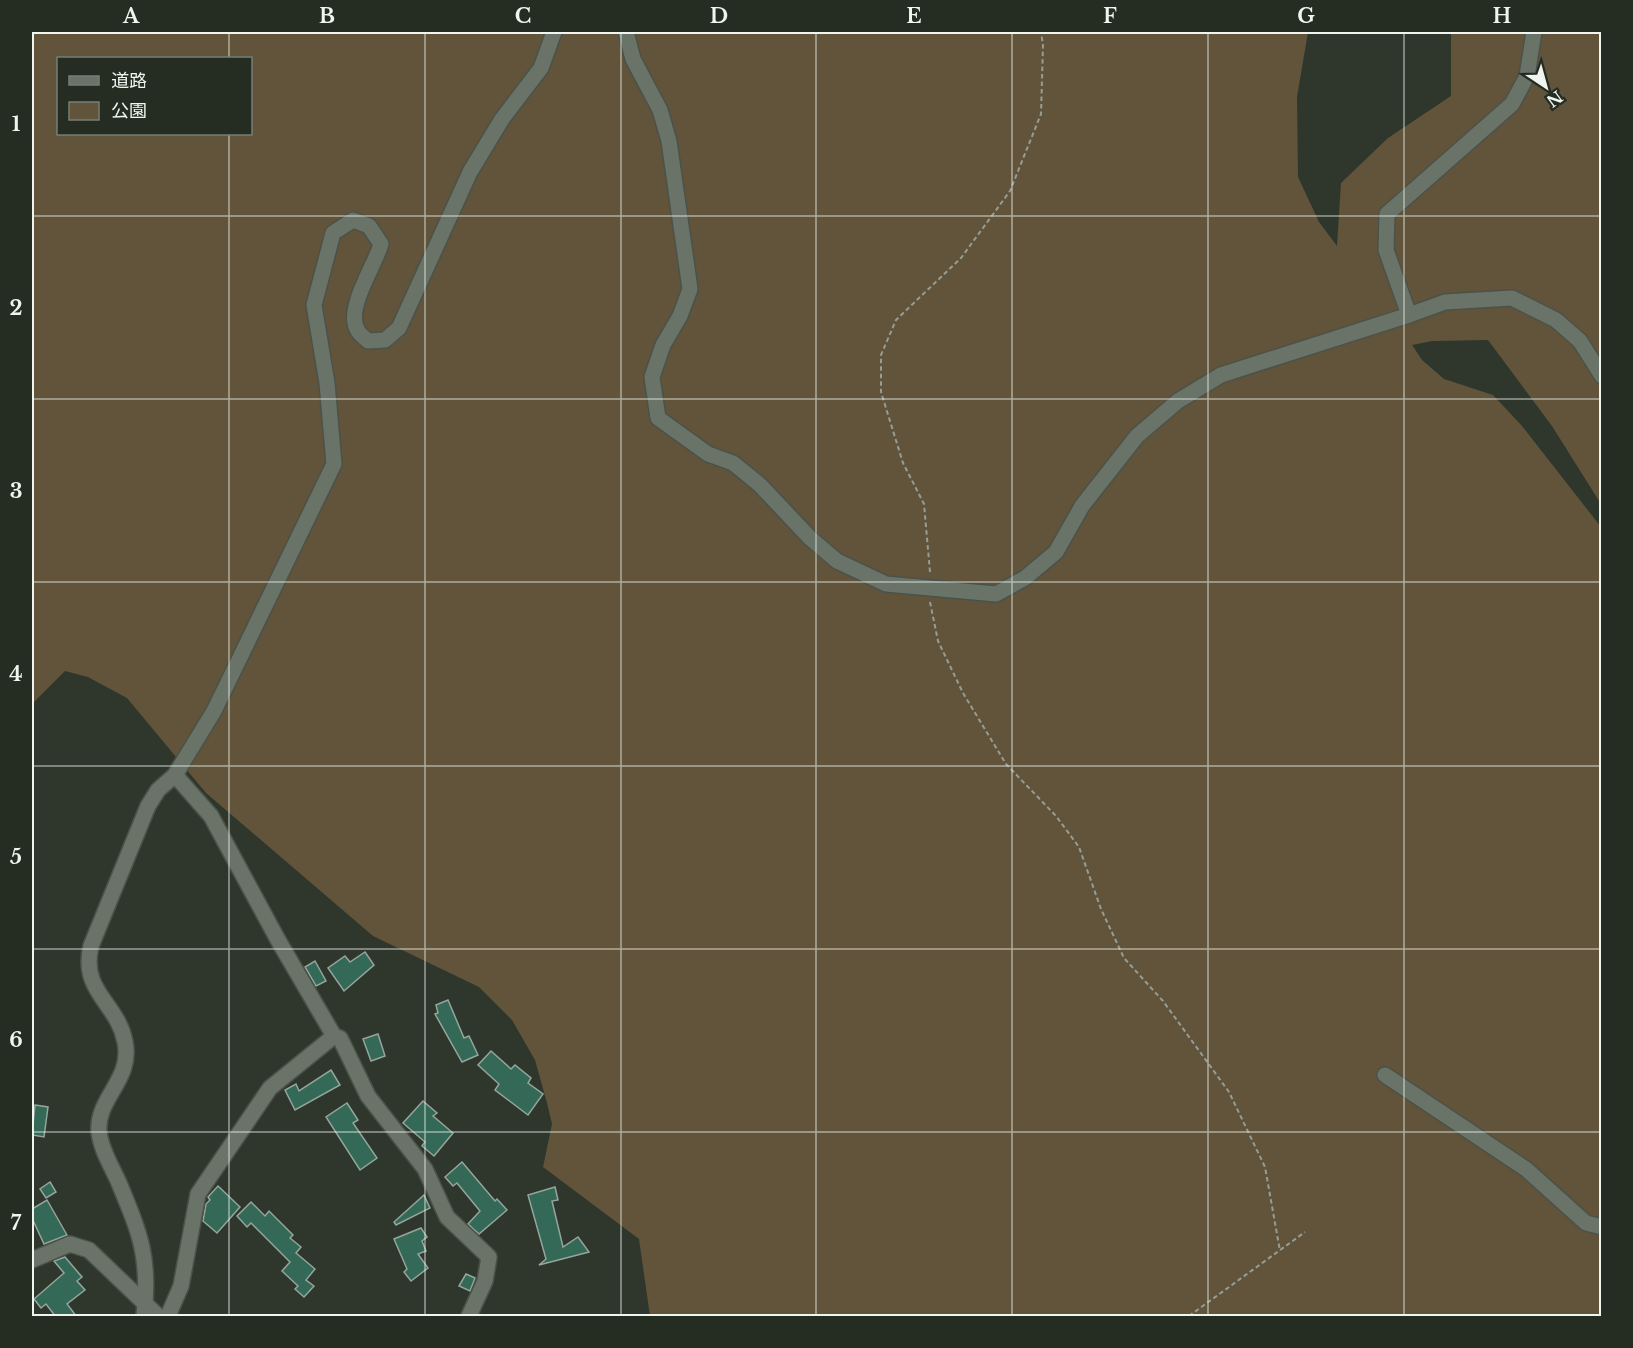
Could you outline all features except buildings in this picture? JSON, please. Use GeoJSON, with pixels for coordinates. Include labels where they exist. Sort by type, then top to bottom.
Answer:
{"type":"FeatureCollection","features":[{"type":"Feature","properties":{"kind":"street"},"geometry":{"type":"LineString","coordinates":[[145,1311],[144,1245],[105,1152],[99,1130],[104,1108],[122,1077],[126,1046],[118,1023],[93,985],[89,956],[148,806],[158,790],[175,775],[214,711],[334,464],[327,383],[314,305],[333,233],[353,220],[369,226],[381,244],[377,260],[357,299],[354,316],[357,330],[368,341],[385,340],[399,328],[471,172],[502,119],[541,68],[554,32]]}},
{"type":"Feature","properties":{"kind":"street"},"geometry":{"type":"LineString","coordinates":[[626,32],[633,59],[660,110],[669,141],[690,289],[680,316],[663,345],[652,377],[658,417],[708,454],[733,463],[760,485],[810,538],[837,561],[886,584],[930,590],[996,594],[1024,578],[1056,552],[1082,506],[1137,436],[1178,402],[1221,375],[1445,302],[1512,298],[1556,320],[1580,341],[1602,376]]}},
{"type":"Feature","properties":{"kind":"street"},"geometry":{"type":"LineString","coordinates":[[1409,315],[1386,250],[1387,214],[1512,104],[1527,76],[1534,32]]}},
{"type":"Feature","properties":{"kind":"street"},"geometry":{"type":"LineString","coordinates":[[175,775],[211,816],[278,940],[334,1036],[340,1038],[368,1096],[425,1169],[447,1216],[489,1257],[484,1281],[469,1317]]}},
{"type":"Feature","properties":{"kind":"street"},"geometry":{"type":"LineString","coordinates":[[168,1317],[180,1286],[198,1194],[270,1088],[334,1036]]}},
{"type":"Feature","properties":{"kind":"street"},"geometry":{"type":"LineString","coordinates":[[1384,1075],[1526,1169],[1586,1223],[1602,1227]]}},
{"type":"Feature","properties":{"kind":"street"},"geometry":{"type":"LineString","coordinates":[[32,1260],[70,1244],[89,1250],[145,1311],[158,1317]]}},
{"type":"Feature","properties":{"kind":"path"},"geometry":{"type":"LineString","coordinates":[[1041,32],[1043,45],[1041,114],[1010,191],[961,258],[896,320],[881,355],[881,392],[903,463],[924,504],[931,611],[938,641],[963,693],[1006,764],[1056,816],[1079,847],[1101,909],[1124,958],[1163,1001],[1229,1092],[1265,1167],[1280,1251]]}},
{"type":"Feature","properties":{"kind":"path"},"geometry":{"type":"LineString","coordinates":[[1189,1317],[1305,1232]]}},
{"type":"Feature","properties":{"kind":"green space"},"geometry":{"type":"Polygon","coordinates":[[[32,32],[1308,32],[1297,97],[1298,177],[1319,222],[1337,246],[1341,183],[1388,138],[1451,96],[1451,32],[1601,32],[1601,504],[1552,426],[1488,340],[1432,341],[1412,345],[1422,360],[1444,379],[1493,395],[1522,426],[1601,527],[1601,1316],[650,1316],[639,1239],[543,1167],[552,1124],[535,1060],[512,1020],[479,987],[373,936],[206,793],[127,698],[88,677],[65,671],[32,704],[32,32]]]}}]}
